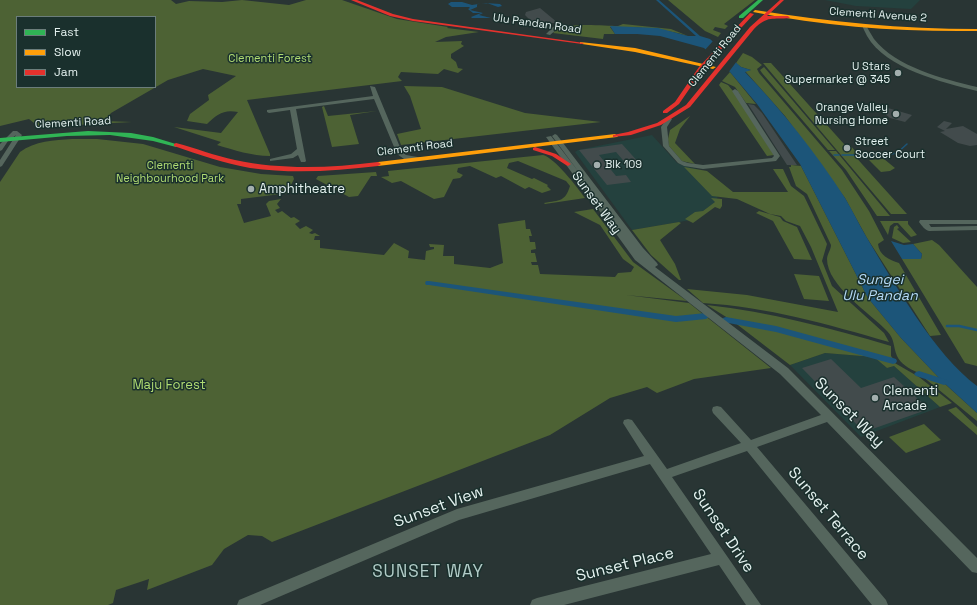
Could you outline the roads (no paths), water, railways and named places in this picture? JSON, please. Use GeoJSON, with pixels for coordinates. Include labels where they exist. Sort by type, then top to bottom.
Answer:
{"type":"FeatureCollection","features":[{"type":"Feature","properties":{"kind":"main road","name":"Ulu Pandan Road"},"geometry":{"type":"LineString","coordinates":[[353,0],[368,2],[394,12],[417,18],[548,34],[608,44],[680,60],[709,59]]}},
{"type":"Feature","properties":{"kind":"main road"},"geometry":{"type":"LineString","coordinates":[[357,0],[368,2]]}},
{"type":"Feature","properties":{"kind":"main road","name":"Clementi Road"},"geometry":{"type":"LineString","coordinates":[[722,45],[725,34],[745,13],[761,0]]}},
{"type":"Feature","properties":{"kind":"main road","name":"Ulu Pandan Road"},"geometry":{"type":"LineString","coordinates":[[368,2],[392,15],[413,20],[659,50],[709,59],[721,67]]}},
{"type":"Feature","properties":{"kind":"main road","name":"Clementi Road"},"geometry":{"type":"LineString","coordinates":[[16,135],[82,132],[123,133],[156,138],[232,162],[287,169],[345,168],[526,147],[606,131],[650,120],[663,113],[677,103],[690,81],[756,10],[773,6]]}},
{"type":"Feature","properties":{"kind":"main road","name":"Clementi Road"},"geometry":{"type":"LineString","coordinates":[[210,146],[241,156],[272,160],[303,161],[555,140],[606,138],[643,130],[669,119],[694,101],[734,50],[773,6]]}},
{"type":"Feature","properties":{"kind":"main road","name":"Clementi Avenue 2"},"geometry":{"type":"LineString","coordinates":[[756,10],[773,6],[788,16],[843,26],[868,30],[902,29]]}},
{"type":"Feature","properties":{"kind":"main road"},"geometry":{"type":"LineString","coordinates":[[760,20],[788,16]]}},
{"type":"Feature","properties":{"kind":"main road","name":"Clementi Avenue 2"},"geometry":{"type":"LineString","coordinates":[[788,16],[868,30],[977,29]]}},
{"type":"Feature","properties":{"kind":"main road"},"geometry":{"type":"LineString","coordinates":[[680,60],[687,64],[690,81]]}},
{"type":"Feature","properties":{"kind":"main road","name":"Clementi Road"},"geometry":{"type":"LineString","coordinates":[[2,138],[89,126],[120,126],[156,130]]}},
{"type":"Feature","properties":{"kind":"main road"},"geometry":{"type":"LineString","coordinates":[[526,147],[547,152],[568,164]]}},
{"type":"Feature","properties":{"kind":"street"},"geometry":{"type":"LineString","coordinates":[[548,34],[555,28],[565,25]]}},
{"type":"Feature","properties":{"kind":"street"},"geometry":{"type":"LineString","coordinates":[[868,30],[890,53],[909,64],[932,74],[977,88]]}},
{"type":"Feature","properties":{"kind":"street"},"geometry":{"type":"LineString","coordinates":[[372,87],[398,153],[404,157],[424,159]]}},
{"type":"Feature","properties":{"kind":"street"},"geometry":{"type":"LineString","coordinates":[[669,119],[664,127],[666,146],[680,162],[686,165],[697,167],[742,162],[771,161],[777,156],[735,91]]}},
{"type":"Feature","properties":{"kind":"street"},"geometry":{"type":"LineString","coordinates":[[269,111],[376,97]]}},
{"type":"Feature","properties":{"kind":"street"},"geometry":{"type":"LineString","coordinates":[[293,108],[303,161]]}},
{"type":"Feature","properties":{"kind":"street"},"geometry":{"type":"LineString","coordinates":[[643,130],[657,129],[664,133]]}},
{"type":"Feature","properties":{"kind":"street"},"geometry":{"type":"LineString","coordinates":[[0,165],[16,135]]}},
{"type":"Feature","properties":{"kind":"street"},"geometry":{"type":"LineString","coordinates":[[0,149],[2,138]]}},
{"type":"Feature","properties":{"kind":"street","name":"Sunset Way"},"geometry":{"type":"LineString","coordinates":[[555,140],[568,164],[638,258],[668,283],[686,294]]}},
{"type":"Feature","properties":{"kind":"street","name":"Sunset Way"},"geometry":{"type":"LineString","coordinates":[[555,140],[640,250],[686,294],[775,363],[977,568]]}},
{"type":"Feature","properties":{"kind":"street"},"geometry":{"type":"LineString","coordinates":[[272,160],[294,156],[300,150]]}},
{"type":"Feature","properties":{"kind":"street"},"geometry":{"type":"LineString","coordinates":[[977,222],[922,222],[929,228],[977,228]]}},
{"type":"Feature","properties":{"kind":"street","name":"Sunset Terrace"},"geometry":{"type":"LineString","coordinates":[[717,410],[749,445],[881,605]]}},
{"type":"Feature","properties":{"kind":"street"},"geometry":{"type":"LineString","coordinates":[[665,475],[829,417]]}},
{"type":"Feature","properties":{"kind":"street","name":"Sunset Drive"},"geometry":{"type":"LineString","coordinates":[[628,423],[754,605]]}},
{"type":"Feature","properties":{"kind":"street","name":"Sunset View"},"geometry":{"type":"LineString","coordinates":[[244,605],[457,515],[653,458]]}},
{"type":"Feature","properties":{"kind":"street","name":"Sunset Place"},"geometry":{"type":"LineString","coordinates":[[537,605],[721,558]]}},
{"type":"Feature","properties":{"kind":"water","name":"Sungei Ulu Pandan"},"geometry":{"type":"Polygon","coordinates":[[[656,0],[659,0],[700,36],[710,39],[741,67],[751,70],[745,72],[785,117],[834,181],[916,317],[961,373],[977,386],[977,413],[942,381],[901,338],[868,298],[800,164],[757,104],[730,72],[704,48],[660,36],[615,34],[610,26],[658,28],[688,36],[696,36],[656,0]]]}},
{"type":"Feature","properties":{"kind":"water"},"geometry":{"type":"Polygon","coordinates":[[[451,2],[462,2],[472,5],[477,4],[477,7],[470,10],[483,13],[479,15],[491,18],[472,18],[471,17],[481,13],[473,13],[468,9],[470,8],[469,7],[452,7],[448,4],[451,2]]]}},
{"type":"Feature","properties":{"kind":"water"},"geometry":{"type":"Polygon","coordinates":[[[487,3],[500,4],[502,6],[498,7],[487,3]]]}},
{"type":"Feature","properties":{"kind":"water"},"geometry":{"type":"Polygon","coordinates":[[[891,241],[904,245],[913,244],[922,254],[921,259],[902,259],[891,241]]]}},
{"type":"Feature","properties":{"kind":"waterway"},"geometry":{"type":"LineString","coordinates":[[885,155],[897,153],[907,144]]}},
{"type":"Feature","properties":{"kind":"waterway"},"geometry":{"type":"LineString","coordinates":[[834,155],[839,155]]}},
{"type":"Feature","properties":{"kind":"waterway"},"geometry":{"type":"LineString","coordinates":[[842,155],[881,155]]}},
{"type":"Feature","properties":{"kind":"waterway"},"geometry":{"type":"LineString","coordinates":[[429,283],[676,319],[706,316]]}},
{"type":"Feature","properties":{"kind":"waterway"},"geometry":{"type":"LineString","coordinates":[[726,320],[776,329],[893,361]]}},
{"type":"Feature","properties":{"kind":"waterway"},"geometry":{"type":"LineString","coordinates":[[947,326],[959,326],[977,330]]}},
{"type":"Feature","properties":{"kind":"waterway"},"geometry":{"type":"LineString","coordinates":[[919,374],[944,382]]}},
{"type":"Feature","properties":{"kind":"place","name":"U Stars Supermarket @ 345"},"geometry":{"type":"Point","coordinates":[898,73]}},
{"type":"Feature","properties":{"kind":"place","name":"Orange Valley Nursing Home"},"geometry":{"type":"Point","coordinates":[896,114]}},
{"type":"Feature","properties":{"kind":"place","name":"Street Soccer Court"},"geometry":{"type":"Point","coordinates":[847,148]}},
{"type":"Feature","properties":{"kind":"place","name":"Blk 109"},"geometry":{"type":"Point","coordinates":[597,165]}},
{"type":"Feature","properties":{"kind":"place","name":"Amphitheatre"},"geometry":{"type":"Point","coordinates":[251,189]}},
{"type":"Feature","properties":{"kind":"place","name":"Clementi Arcade"},"geometry":{"type":"Point","coordinates":[875,398]}},
{"type":"Feature","properties":{"kind":"district","name":"SUNSET WAY"},"geometry":{"type":"Point","coordinates":[428,572]}},
{"type":"Feature","properties":{"kind":"park label","name":"Clementi Forest"},"geometry":{"type":"Point","coordinates":[270,59]}},
{"type":"Feature","properties":{"kind":"park label","name":"Clementi Neighbourhood Park"},"geometry":{"type":"Point","coordinates":[170,172]}},
{"type":"Feature","properties":{"kind":"park label","name":"Maju Forest"},"geometry":{"type":"Point","coordinates":[169,385]}}]}
